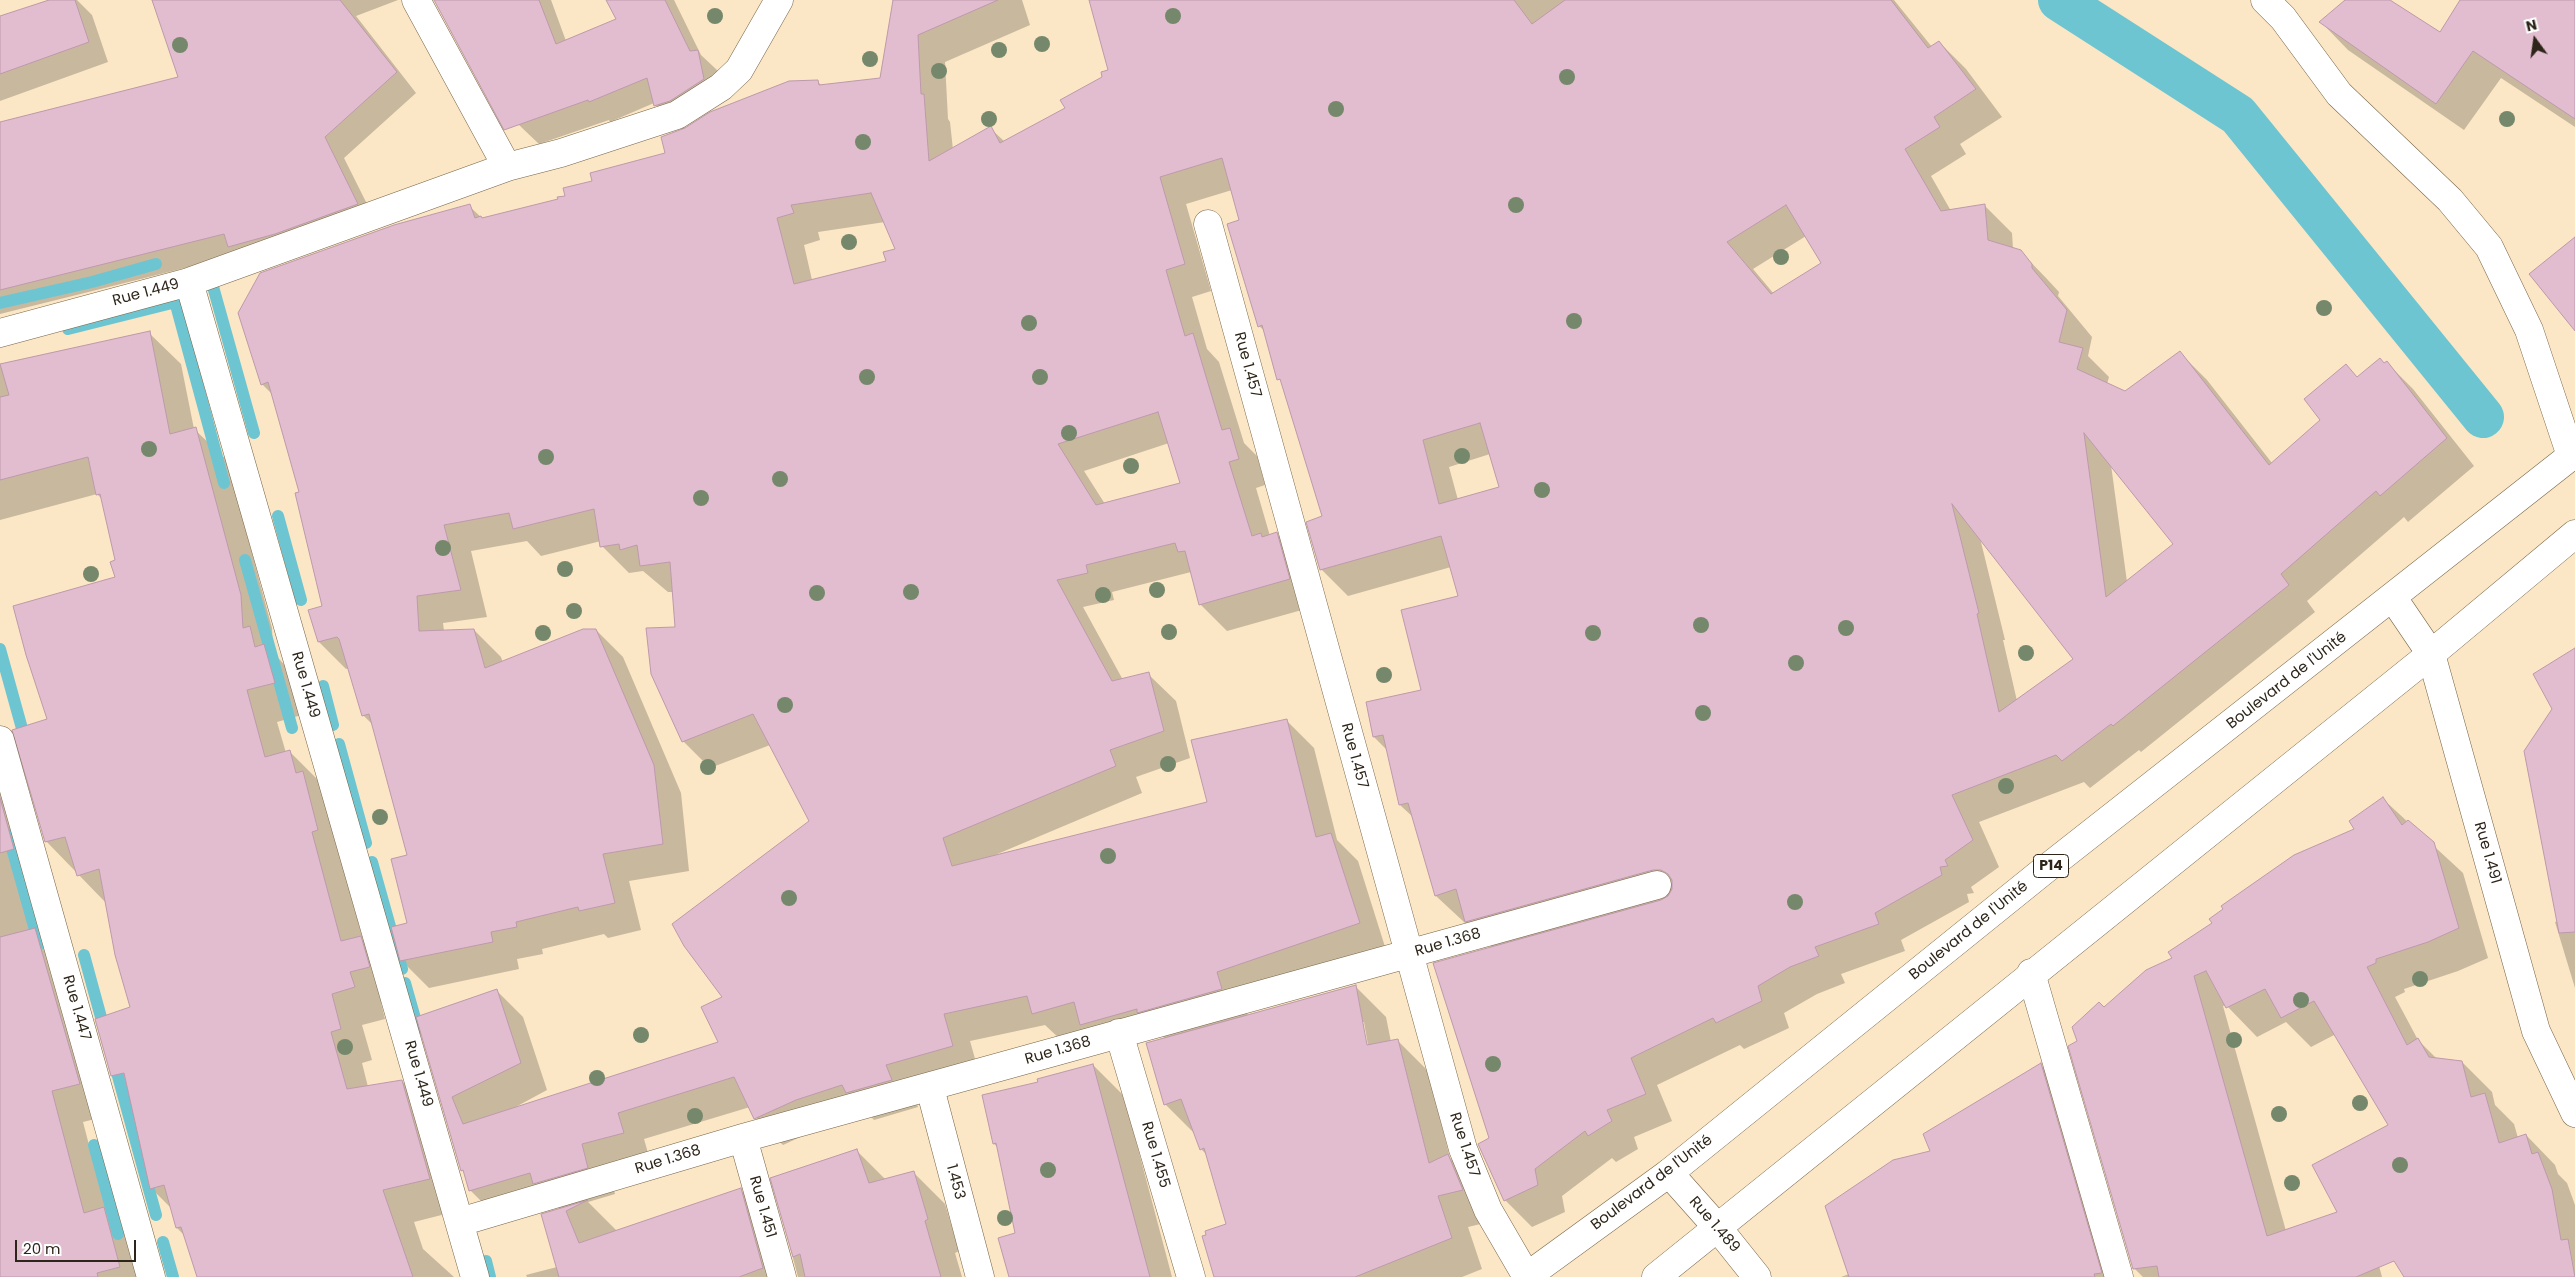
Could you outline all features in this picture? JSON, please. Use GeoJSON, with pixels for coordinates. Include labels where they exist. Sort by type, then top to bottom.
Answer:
{"type":"FeatureCollection","features":[{"type":"Feature","properties":{"kind":"street"},"geometry":{"type":"LineString","coordinates":[[416,0],[507,167]]}},
{"type":"Feature","properties":{"kind":"street"},"geometry":{"type":"LineString","coordinates":[[189,282],[507,167],[561,153],[676,115],[721,87],[739,70],[779,0]]}},
{"type":"Feature","properties":{"kind":"street"},"geometry":{"type":"LineString","coordinates":[[2265,0],[2283,18],[2339,94],[2450,200],[2489,247],[2529,330],[2573,454]]}},
{"type":"Feature","properties":{"kind":"street","name":"Rue 1.457"},"geometry":{"type":"LineString","coordinates":[[1208,224],[1408,955],[1467,1159],[1488,1210],[1527,1277]]}},
{"type":"Feature","properties":{"kind":"street","name":"Rue 1.449"},"geometry":{"type":"LineString","coordinates":[[0,333],[189,282],[476,1277]]}},
{"type":"Feature","properties":{"kind":"street","name":"Boulevard de l'Unité"},"geometry":{"type":"LineString","coordinates":[[1527,1277],[1669,1173],[2042,872],[2573,454]]}},
{"type":"Feature","properties":{"kind":"street"},"geometry":{"type":"LineString","coordinates":[[1656,1277],[2031,973],[2431,654],[2575,534]]}},
{"type":"Feature","properties":{"kind":"street","name":"Rue 1.491"},"geometry":{"type":"LineString","coordinates":[[2392,598],[2431,654],[2536,1031],[2575,1113]]}},
{"type":"Feature","properties":{"kind":"street","name":"Rue 1.447"},"geometry":{"type":"LineString","coordinates":[[0,740],[152,1277]]}},
{"type":"Feature","properties":{"kind":"street","name":"Rue 1.368"},"geometry":{"type":"LineString","coordinates":[[460,1222],[743,1138],[930,1088],[1119,1033],[1408,955],[1657,884]]}},
{"type":"Feature","properties":{"kind":"street"},"geometry":{"type":"LineString","coordinates":[[2031,973],[2119,1277]]}},
{"type":"Feature","properties":{"kind":"street","name":"Rue 1.455"},"geometry":{"type":"LineString","coordinates":[[1119,1033],[1191,1277]]}},
{"type":"Feature","properties":{"kind":"street","name":"1.453"},"geometry":{"type":"LineString","coordinates":[[930,1088],[980,1277]]}},
{"type":"Feature","properties":{"kind":"street","name":"Rue 1.451"},"geometry":{"type":"LineString","coordinates":[[743,1138],[782,1277]]}},
{"type":"Feature","properties":{"kind":"street","name":"Rue 1.489"},"geometry":{"type":"LineString","coordinates":[[1669,1173],[1717,1227],[1757,1277]]}},
{"type":"Feature","properties":{"kind":"building"},"geometry":{"type":"Polygon","coordinates":[[[49,0],[75,0],[89,42],[0,74],[0,16],[49,0]]]}},
{"type":"Feature","properties":{"kind":"building"},"geometry":{"type":"Polygon","coordinates":[[[152,0],[340,0],[397,72],[325,137],[358,204],[275,234],[228,247],[224,234],[0,290],[0,122],[178,77],[152,0]]]}},
{"type":"Feature","properties":{"kind":"building"},"geometry":{"type":"Polygon","coordinates":[[[434,0],[539,0],[556,44],[616,19],[606,0],[665,0],[690,51],[698,50],[704,79],[670,101],[654,106],[647,78],[589,102],[588,100],[504,130],[434,0]]]}},
{"type":"Feature","properties":{"kind":"building"},"geometry":{"type":"Polygon","coordinates":[[[893,0],[998,0],[918,35],[921,94],[924,94],[929,161],[991,126],[1000,143],[1065,108],[1060,100],[1102,77],[1101,72],[1108,70],[1089,0],[1514,0],[1532,24],[1565,0],[1891,0],[1928,48],[1939,41],[1976,89],[1934,117],[1940,127],[1905,149],[1941,211],[1985,204],[1988,240],[2021,250],[2032,264],[2032,268],[2067,310],[2059,342],[2083,348],[2077,369],[2125,391],[2180,351],[2269,465],[2320,420],[2304,399],[2346,364],[2357,377],[2380,358],[2384,363],[2387,361],[2447,438],[2380,496],[2376,491],[2281,574],[2289,585],[2113,726],[2111,724],[2062,761],[2056,755],[1952,795],[1973,840],[1945,860],[1948,866],[1940,867],[1942,875],[1875,913],[1879,924],[1815,947],[1819,956],[1790,967],[1758,986],[1762,1001],[1716,1023],[1713,1018],[1631,1058],[1646,1094],[1607,1110],[1612,1121],[1588,1136],[1585,1131],[1535,1169],[1538,1185],[1504,1201],[1478,1144],[1489,1138],[1433,963],[1661,900],[1668,896],[1672,889],[1672,880],[1668,874],[1661,870],[1653,870],[1465,922],[1456,889],[1435,896],[1408,803],[1399,805],[1383,735],[1373,737],[1366,702],[1421,690],[1401,610],[1458,596],[1441,536],[1320,570],[1306,522],[1322,516],[1280,379],[1277,380],[1262,325],[1258,327],[1227,224],[1239,220],[1222,158],[1160,177],[1185,264],[1166,270],[1185,336],[1193,333],[1222,430],[1230,428],[1239,459],[1229,462],[1252,536],[1261,533],[1262,537],[1277,532],[1290,579],[1199,605],[1185,551],[1178,552],[1175,543],[1086,565],[1088,573],[1057,580],[1112,681],[1149,672],[1164,731],[1110,750],[1116,766],[943,838],[952,866],[1207,802],[1191,740],[1287,719],[1316,837],[1331,833],[1360,923],[1217,972],[1222,989],[1137,1013],[1137,1009],[1080,1025],[1074,1002],[1032,1014],[1027,996],[944,1014],[953,1046],[886,1065],[892,1080],[846,1093],[842,1085],[796,1100],[754,1119],[734,1077],[618,1113],[624,1133],[582,1144],[588,1168],[533,1184],[530,1173],[469,1191],[463,1170],[461,1171],[416,1017],[497,989],[521,1063],[452,1097],[463,1124],[718,1042],[701,1007],[722,997],[684,946],[672,924],[809,821],[753,714],[682,742],[651,674],[646,628],[675,627],[670,562],[640,566],[637,545],[620,550],[619,544],[600,547],[594,509],[513,529],[509,513],[444,525],[461,590],[417,596],[419,631],[474,629],[485,668],[583,629],[596,629],[654,765],[663,844],[603,854],[615,903],[579,911],[578,907],[516,922],[517,927],[491,932],[493,942],[400,961],[391,927],[407,923],[391,859],[407,855],[369,714],[362,716],[339,639],[337,637],[318,642],[308,610],[322,606],[295,493],[299,492],[268,382],[261,385],[238,313],[260,273],[394,225],[470,204],[475,218],[481,216],[482,218],[558,199],[557,197],[565,196],[563,188],[592,181],[590,173],[665,153],[661,137],[685,128],[710,112],[789,81],[818,80],[819,85],[880,78],[893,0]],[[871,193],[791,205],[794,213],[777,218],[794,284],[886,261],[883,252],[895,249],[871,193]],[[1786,205],[1727,242],[1771,294],[1821,263],[1786,205]],[[1158,412],[1058,444],[1096,505],[1180,483],[1158,412]],[[1480,423],[1423,440],[1439,504],[1499,487],[1480,423]],[[2084,433],[2106,597],[2173,544],[2084,433]],[[1952,504],[1979,613],[1977,614],[1999,712],[2073,659],[1952,504]]]}},
{"type":"Feature","properties":{"kind":"building"},"geometry":{"type":"Polygon","coordinates":[[[2345,0],[2390,0],[2440,32],[2460,0],[2575,0],[2575,119],[2473,51],[2436,104],[2319,22],[2345,0]]]}},
{"type":"Feature","properties":{"kind":"building"},"geometry":{"type":"Polygon","coordinates":[[[2575,237],[2575,331],[2529,274],[2575,237]]]}},
{"type":"Feature","properties":{"kind":"building"},"geometry":{"type":"Polygon","coordinates":[[[150,331],[170,434],[196,427],[241,595],[243,628],[250,626],[255,647],[264,644],[275,683],[247,690],[265,757],[290,750],[296,773],[303,771],[318,830],[312,832],[341,941],[361,936],[370,967],[350,972],[355,987],[332,994],[341,1029],[331,1032],[347,1089],[402,1080],[430,1179],[383,1190],[413,1277],[197,1277],[181,1227],[176,1228],[164,1185],[150,1189],[124,1073],[111,1076],[95,1019],[130,1007],[115,955],[99,869],[77,876],[65,837],[45,842],[12,730],[47,719],[26,655],[13,606],[115,577],[110,562],[115,560],[100,494],[96,495],[88,457],[0,480],[0,397],[9,395],[0,364],[150,331]]]}},
{"type":"Feature","properties":{"kind":"building"},"geometry":{"type":"Polygon","coordinates":[[[2575,648],[2575,932],[2559,933],[2524,751],[2552,709],[2533,674],[2575,648]]]}},
{"type":"Feature","properties":{"kind":"building"},"geometry":{"type":"Polygon","coordinates":[[[2383,797],[2402,825],[2408,820],[2434,842],[2459,928],[2428,942],[2376,959],[2376,963],[2367,967],[2407,1045],[2418,1038],[2429,1057],[2462,1061],[2471,1097],[2485,1093],[2499,1143],[2526,1134],[2532,1154],[2538,1152],[2552,1189],[2561,1240],[2568,1239],[2575,1277],[2404,1277],[2394,1261],[2356,1277],[2159,1277],[2157,1266],[2133,1269],[2068,1046],[2077,1041],[2072,1027],[2099,1002],[2104,1007],[2146,970],[2172,958],[2168,952],[2212,923],[2209,919],[2223,909],[2221,906],[2294,855],[2354,829],[2349,821],[2383,797]],[[2206,971],[2194,976],[2267,1236],[2337,1212],[2312,1165],[2388,1125],[2314,1001],[2281,1018],[2265,989],[2226,1008],[2206,971]]]}},
{"type":"Feature","properties":{"kind":"building"},"geometry":{"type":"Polygon","coordinates":[[[0,798],[14,849],[0,853],[0,798]]]}},
{"type":"Feature","properties":{"kind":"building"},"geometry":{"type":"Polygon","coordinates":[[[35,928],[80,1084],[52,1091],[84,1213],[104,1207],[120,1267],[97,1273],[98,1277],[0,1277],[0,937],[35,928]]]}},
{"type":"Feature","properties":{"kind":"building"},"geometry":{"type":"Polygon","coordinates":[[[1356,985],[1367,1045],[1398,1039],[1429,1163],[1448,1154],[1463,1190],[1438,1196],[1452,1238],[1355,1277],[1214,1277],[1202,1236],[1206,1235],[1205,1231],[1226,1224],[1204,1148],[1200,1150],[1181,1099],[1164,1105],[1146,1043],[1356,985]]]}},
{"type":"Feature","properties":{"kind":"building"},"geometry":{"type":"Polygon","coordinates":[[[2041,1063],[2102,1273],[2094,1274],[2095,1277],[1849,1277],[1825,1206],[1893,1160],[1930,1151],[1923,1134],[2041,1063]]]}},
{"type":"Feature","properties":{"kind":"building"},"geometry":{"type":"Polygon","coordinates":[[[1093,1064],[1150,1277],[1009,1277],[998,1238],[1015,1233],[996,1143],[993,1144],[982,1095],[1038,1082],[1037,1079],[1093,1064]]]}},
{"type":"Feature","properties":{"kind":"building"},"geometry":{"type":"Polygon","coordinates":[[[857,1149],[869,1183],[914,1171],[928,1219],[925,1221],[941,1277],[805,1277],[800,1254],[793,1257],[770,1178],[857,1149]]]}},
{"type":"Feature","properties":{"kind":"building"},"geometry":{"type":"Polygon","coordinates":[[[741,1188],[763,1268],[739,1277],[559,1277],[541,1214],[588,1200],[566,1211],[579,1243],[741,1188]]]}},
{"type":"Feature","properties":{"kind":"waterway"},"geometry":{"type":"LineString","coordinates":[[2059,0],[2238,115],[2483,417]]}},
{"type":"Feature","properties":{"kind":"waterway"},"geometry":{"type":"LineString","coordinates":[[0,303],[92,282],[156,264]]}},
{"type":"Feature","properties":{"kind":"waterway"},"geometry":{"type":"LineString","coordinates":[[212,283],[254,433]]}},
{"type":"Feature","properties":{"kind":"waterway"},"geometry":{"type":"LineString","coordinates":[[68,329],[172,303]]}},
{"type":"Feature","properties":{"kind":"waterway"},"geometry":{"type":"LineString","coordinates":[[176,305],[224,483]]}},
{"type":"Feature","properties":{"kind":"waterway"},"geometry":{"type":"LineString","coordinates":[[278,516],[301,600]]}},
{"type":"Feature","properties":{"kind":"waterway"},"geometry":{"type":"LineString","coordinates":[[245,560],[292,728]]}},
{"type":"Feature","properties":{"kind":"waterway"},"geometry":{"type":"LineString","coordinates":[[0,649],[26,743]]}},
{"type":"Feature","properties":{"kind":"waterway"},"geometry":{"type":"LineString","coordinates":[[323,686],[333,725]]}},
{"type":"Feature","properties":{"kind":"waterway"},"geometry":{"type":"LineString","coordinates":[[339,744],[366,843]]}},
{"type":"Feature","properties":{"kind":"waterway"},"geometry":{"type":"LineString","coordinates":[[8,834],[39,944]]}},
{"type":"Feature","properties":{"kind":"waterway"},"geometry":{"type":"LineString","coordinates":[[372,862],[402,969]]}},
{"type":"Feature","properties":{"kind":"waterway"},"geometry":{"type":"LineString","coordinates":[[84,955],[105,1032]]}},
{"type":"Feature","properties":{"kind":"waterway"},"geometry":{"type":"LineString","coordinates":[[405,983],[418,1029]]}},
{"type":"Feature","properties":{"kind":"waterway"},"geometry":{"type":"LineString","coordinates":[[113,1058],[156,1215]]}},
{"type":"Feature","properties":{"kind":"waterway"},"geometry":{"type":"LineString","coordinates":[[94,1145],[118,1234]]}},
{"type":"Feature","properties":{"kind":"waterway"},"geometry":{"type":"LineString","coordinates":[[163,1242],[173,1277]]}},
{"type":"Feature","properties":{"kind":"waterway"},"geometry":{"type":"LineString","coordinates":[[486,1261],[490,1277]]}}]}
